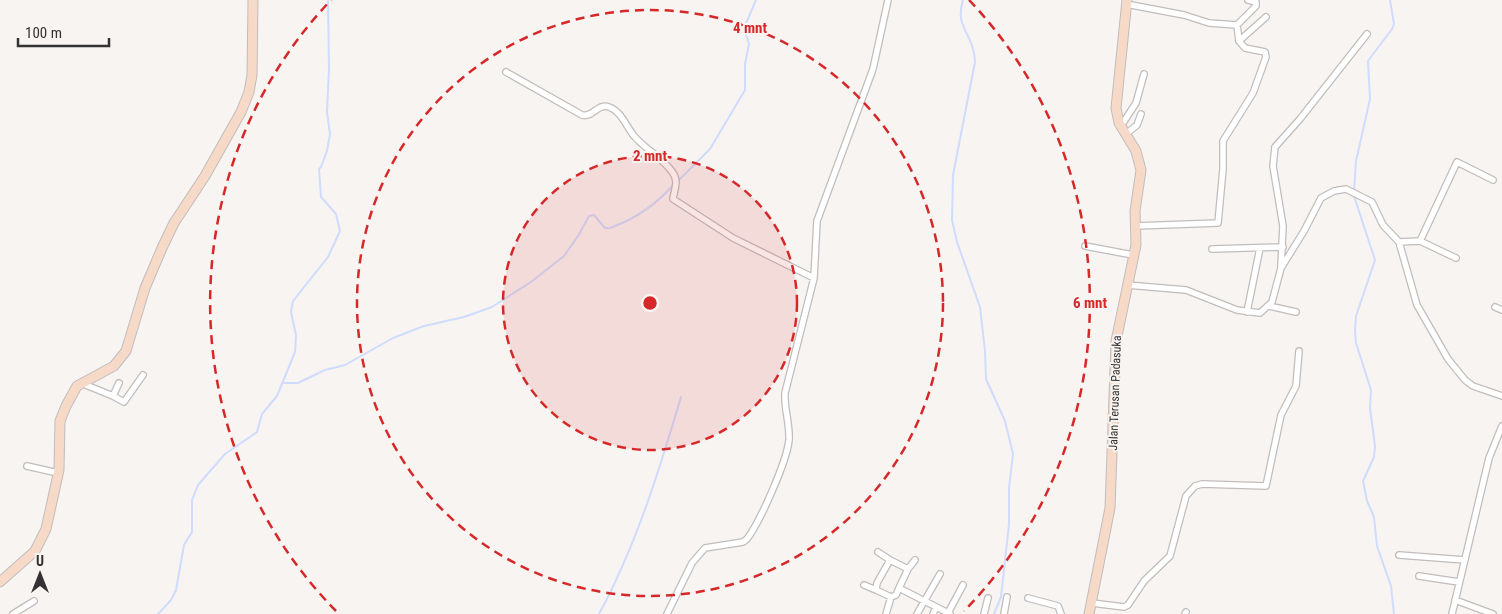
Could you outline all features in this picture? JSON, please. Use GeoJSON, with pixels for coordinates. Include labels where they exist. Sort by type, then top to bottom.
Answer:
{"type":"FeatureCollection","features":[{"type":"Feature","properties":{"kind":"street"},"geometry":{"type":"LineString","coordinates":[[0,582],[31,555],[40,543],[49,522],[58,473],[60,421],[74,391],[81,384],[114,366],[126,351],[145,288],[162,248],[241,112],[249,92],[252,75],[254,0]]}},
{"type":"Feature","properties":{"kind":"street"},"geometry":{"type":"LineString","coordinates":[[667,614],[692,563],[705,548],[747,540],[784,460],[789,433],[784,405],[785,393],[814,278],[817,221],[873,69],[888,0]]}},
{"type":"Feature","properties":{"kind":"street"},"geometry":{"type":"LineString","coordinates":[[1236,26],[1257,4],[1248,0]]}},
{"type":"Feature","properties":{"kind":"street"},"geometry":{"type":"LineString","coordinates":[[1127,2],[1184,15],[1209,23],[1236,26]]}},
{"type":"Feature","properties":{"kind":"street","name":"Jalan Terusan Padasuka"},"geometry":{"type":"LineString","coordinates":[[1090,614],[1110,508],[1116,341],[1136,245],[1135,226],[1140,165],[1136,151],[1120,126],[1116,108],[1127,2]]}},
{"type":"Feature","properties":{"kind":"street"},"geometry":{"type":"LineString","coordinates":[[1239,41],[1266,17]]}},
{"type":"Feature","properties":{"kind":"street"},"geometry":{"type":"LineString","coordinates":[[1135,226],[1205,225],[1215,224],[1220,220],[1223,141],[1225,134],[1253,93],[1266,57],[1264,52],[1245,48],[1239,41],[1236,26]]}},
{"type":"Feature","properties":{"kind":"street"},"geometry":{"type":"LineString","coordinates":[[1127,285],[1186,290],[1247,312],[1260,313],[1269,306],[1281,268],[1283,247],[1283,226],[1273,166],[1276,146],[1300,119],[1367,34]]}},
{"type":"Feature","properties":{"kind":"street"},"geometry":{"type":"LineString","coordinates":[[506,72],[582,115],[586,116],[605,106],[618,112],[635,137],[673,173],[676,186],[673,199],[733,238],[814,278]]}},
{"type":"Feature","properties":{"kind":"street"},"geometry":{"type":"LineString","coordinates":[[1120,126],[1136,103],[1144,74]]}},
{"type":"Feature","properties":{"kind":"street"},"geometry":{"type":"LineString","coordinates":[[1126,134],[1137,125],[1141,114]]}},
{"type":"Feature","properties":{"kind":"street"},"geometry":{"type":"LineString","coordinates":[[1420,241],[1456,162],[1493,180]]}},
{"type":"Feature","properties":{"kind":"street"},"geometry":{"type":"LineString","coordinates":[[1281,268],[1304,231],[1321,198],[1339,189],[1346,189],[1372,202],[1382,225],[1399,242],[1417,305],[1448,359],[1465,380],[1473,386],[1502,396]]}},
{"type":"Feature","properties":{"kind":"street"},"geometry":{"type":"LineString","coordinates":[[1399,242],[1420,241],[1456,258]]}},
{"type":"Feature","properties":{"kind":"street"},"geometry":{"type":"LineString","coordinates":[[1085,246],[1133,255]]}},
{"type":"Feature","properties":{"kind":"street"},"geometry":{"type":"LineString","coordinates":[[1212,248],[1283,247]]}},
{"type":"Feature","properties":{"kind":"street"},"geometry":{"type":"LineString","coordinates":[[1247,312],[1260,248]]}},
{"type":"Feature","properties":{"kind":"street"},"geometry":{"type":"LineString","coordinates":[[1269,306],[1296,312]]}},
{"type":"Feature","properties":{"kind":"street"},"geometry":{"type":"LineString","coordinates":[[1495,307],[1502,310]]}},
{"type":"Feature","properties":{"kind":"street"},"geometry":{"type":"LineString","coordinates":[[1092,602],[1128,606],[1144,581],[1170,556],[1186,496],[1195,486],[1202,484],[1266,486],[1281,415],[1296,386],[1298,351]]}},
{"type":"Feature","properties":{"kind":"street"},"geometry":{"type":"LineString","coordinates":[[81,384],[124,402],[143,375]]}},
{"type":"Feature","properties":{"kind":"street"},"geometry":{"type":"LineString","coordinates":[[113,396],[119,383]]}},
{"type":"Feature","properties":{"kind":"street"},"geometry":{"type":"LineString","coordinates":[[1452,614],[1489,458],[1502,426]]}},
{"type":"Feature","properties":{"kind":"street"},"geometry":{"type":"LineString","coordinates":[[27,466],[58,473]]}},
{"type":"Feature","properties":{"kind":"street"},"geometry":{"type":"LineString","coordinates":[[878,552],[908,569]]}},
{"type":"Feature","properties":{"kind":"street"},"geometry":{"type":"LineString","coordinates":[[1398,555],[1465,560]]}},
{"type":"Feature","properties":{"kind":"street"},"geometry":{"type":"LineString","coordinates":[[876,590],[877,583],[890,560]]}},
{"type":"Feature","properties":{"kind":"street"},"geometry":{"type":"LineString","coordinates":[[886,614],[891,597],[896,595],[908,569],[915,560]]}},
{"type":"Feature","properties":{"kind":"street"},"geometry":{"type":"LineString","coordinates":[[917,614],[940,574]]}},
{"type":"Feature","properties":{"kind":"street"},"geometry":{"type":"LineString","coordinates":[[1419,576],[1459,582]]}},
{"type":"Feature","properties":{"kind":"street"},"geometry":{"type":"LineString","coordinates":[[864,585],[891,597]]}},
{"type":"Feature","properties":{"kind":"street"},"geometry":{"type":"LineString","coordinates":[[899,588],[949,613],[964,585]]}},
{"type":"Feature","properties":{"kind":"street"},"geometry":{"type":"LineString","coordinates":[[1004,614],[1007,597]]}},
{"type":"Feature","properties":{"kind":"street"},"geometry":{"type":"LineString","coordinates":[[984,614],[988,598]]}},
{"type":"Feature","properties":{"kind":"street"},"geometry":{"type":"LineString","coordinates":[[1028,598],[1058,606],[1061,614]]}},
{"type":"Feature","properties":{"kind":"street"},"geometry":{"type":"LineString","coordinates":[[1455,600],[1493,614]]}},
{"type":"Feature","properties":{"kind":"street"},"geometry":{"type":"LineString","coordinates":[[13,614],[34,601]]}},
{"type":"Feature","properties":{"kind":"street"},"geometry":{"type":"LineString","coordinates":[[933,614],[936,607]]}},
{"type":"Feature","properties":{"kind":"waterway"},"geometry":{"type":"LineString","coordinates":[[158,614],[171,600],[176,590],[184,545],[192,532],[192,500],[198,485],[225,454],[257,432],[262,414],[277,396],[295,352],[296,335],[291,312],[293,301],[328,257],[340,231],[336,214],[321,197],[319,169],[327,151],[330,134],[327,112],[329,69],[328,0]]}},
{"type":"Feature","properties":{"kind":"waterway"},"geometry":{"type":"LineString","coordinates":[[677,182],[710,149],[745,90],[745,64],[749,44],[744,28],[756,0]]}},
{"type":"Feature","properties":{"kind":"waterway"},"geometry":{"type":"LineString","coordinates":[[963,0],[961,17],[974,52],[975,62],[953,175],[952,220],[957,242],[980,307],[986,379],[1005,421],[1013,454],[1009,488],[1009,524],[1001,597],[994,614]]}},
{"type":"Feature","properties":{"kind":"waterway"},"geometry":{"type":"LineString","coordinates":[[1354,191],[1356,161],[1370,99],[1368,61],[1394,24],[1390,0]]}},
{"type":"Feature","properties":{"kind":"waterway"},"geometry":{"type":"LineString","coordinates":[[284,383],[298,383],[325,370],[345,365],[393,338],[424,326],[464,317],[492,307],[531,282],[564,256],[589,216],[594,215],[605,228],[610,228],[644,211],[673,185]]}},
{"type":"Feature","properties":{"kind":"waterway"},"geometry":{"type":"LineString","coordinates":[[1354,196],[1375,260],[1356,316],[1355,331],[1356,343],[1371,390],[1370,408],[1375,446],[1374,457],[1363,481],[1367,501],[1374,517],[1377,546],[1391,586],[1394,614]]}},
{"type":"Feature","properties":{"kind":"waterway"},"geometry":{"type":"LineString","coordinates":[[599,614],[624,562],[646,508],[681,397]]}}]}
